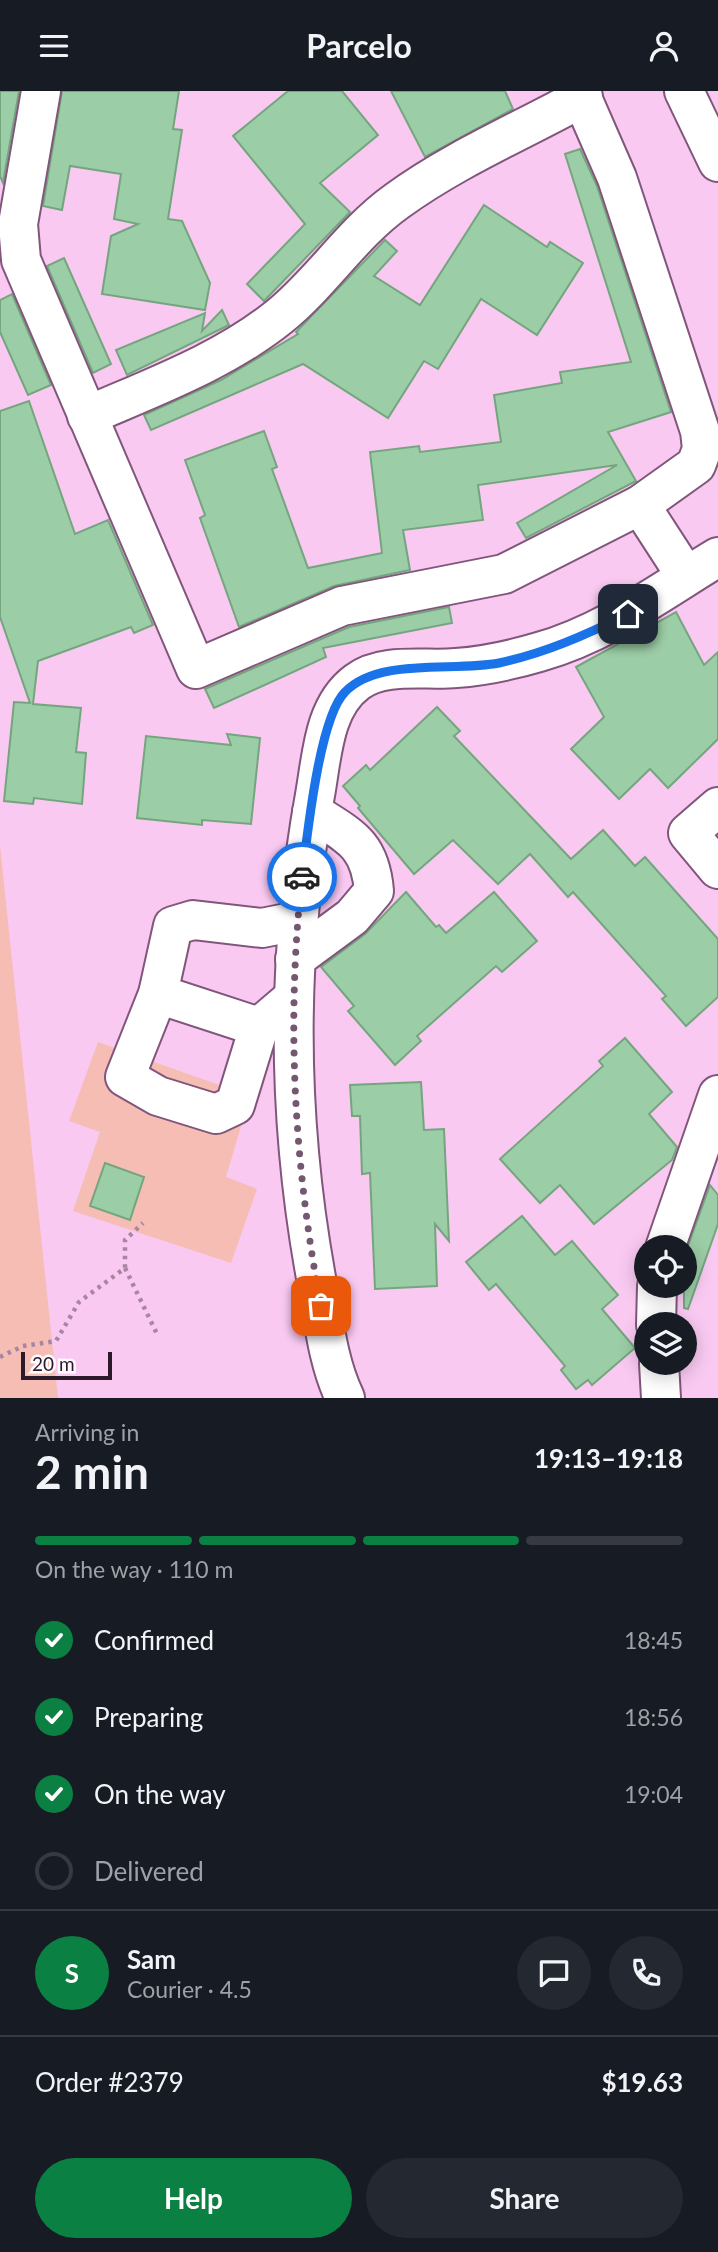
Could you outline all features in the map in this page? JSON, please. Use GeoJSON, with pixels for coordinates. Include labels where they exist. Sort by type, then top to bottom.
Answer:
{"type":"FeatureCollection","features":[{"type":"Feature","properties":{"kind":"street"},"geometry":{"type":"LineString","coordinates":[[41,91],[18,241],[21,260],[87,416],[196,669],[342,606],[504,574],[640,505],[696,465],[702,449],[700,431],[617,178],[581,94],[395,202],[282,315],[250,338],[205,364],[87,416]]}},
{"type":"Feature","properties":{"kind":"street"},"geometry":{"type":"LineString","coordinates":[[684,91],[718,162]]}},
{"type":"Feature","properties":{"kind":"street"},"geometry":{"type":"LineString","coordinates":[[640,505],[686,576]]}},
{"type":"Feature","properties":{"kind":"street"},"geometry":{"type":"LineString","coordinates":[[345,1398],[334,1370],[309,1242],[295,1098],[293,998],[298,921],[312,812],[332,714],[343,693],[360,679],[386,671],[498,663],[583,637],[628,614],[718,557]]}},
{"type":"Feature","properties":{"kind":"street"},"geometry":{"type":"LineString","coordinates":[[718,807],[688,833],[718,869]]}},
{"type":"Feature","properties":{"kind":"street"},"geometry":{"type":"LineString","coordinates":[[295,959],[352,916],[374,891],[372,865],[354,840],[312,812]]}},
{"type":"Feature","properties":{"kind":"street"},"geometry":{"type":"LineString","coordinates":[[293,998],[259,1027],[234,1105],[216,1114],[158,1096],[125,1077],[158,994],[173,926],[193,920],[262,928],[298,921]]}},
{"type":"Feature","properties":{"kind":"street"},"geometry":{"type":"LineString","coordinates":[[158,994],[259,1027]]}},
{"type":"Feature","properties":{"kind":"street"},"geometry":{"type":"LineString","coordinates":[[670,1235],[718,1095]]}},
{"type":"Feature","properties":{"kind":"street"},"geometry":{"type":"LineString","coordinates":[[660,1375],[661,1398]]}},
{"type":"Feature","properties":{"kind":"path"},"geometry":{"type":"LineString","coordinates":[[143,1223],[125,1240],[125,1268],[157,1334]]}},
{"type":"Feature","properties":{"kind":"path"},"geometry":{"type":"LineString","coordinates":[[0,1357],[23,1346],[56,1341],[79,1301],[125,1268]]}},
{"type":"Feature","properties":{"kind":"shaded area"},"geometry":{"type":"Polygon","coordinates":[[[0,846],[58,1398],[0,1398],[0,846]]]}},
{"type":"Feature","properties":{"kind":"shaded area"},"geometry":{"type":"Polygon","coordinates":[[[98,1042],[250,1096],[226,1177],[257,1189],[231,1263],[73,1211],[100,1132],[69,1121],[98,1042]]]}},
{"type":"Feature","properties":{"kind":"building"},"geometry":{"type":"Polygon","coordinates":[[[0,91],[19,91],[3,183],[0,176],[0,91]]]}},
{"type":"Feature","properties":{"kind":"building"},"geometry":{"type":"Polygon","coordinates":[[[62,91],[179,91],[173,129],[182,130],[168,219],[182,221],[210,283],[205,310],[102,294],[111,236],[138,224],[114,219],[121,174],[70,166],[62,210],[43,206],[62,91]]]}},
{"type":"Feature","properties":{"kind":"building"},"geometry":{"type":"Polygon","coordinates":[[[288,91],[342,91],[378,135],[320,183],[350,212],[264,301],[247,284],[305,224],[233,136],[288,91]]]}},
{"type":"Feature","properties":{"kind":"building"},"geometry":{"type":"Polygon","coordinates":[[[391,91],[505,91],[513,109],[425,157],[391,91]]]}},
{"type":"Feature","properties":{"kind":"building"},"geometry":{"type":"Polygon","coordinates":[[[580,149],[597,186],[671,412],[608,432],[636,481],[526,538],[517,523],[617,465],[478,485],[483,520],[403,530],[410,570],[334,586],[239,627],[200,518],[205,515],[185,460],[264,431],[277,467],[272,469],[308,568],[382,553],[370,452],[419,446],[420,452],[501,442],[494,395],[562,383],[560,372],[631,362],[565,154],[580,149]]]}},
{"type":"Feature","properties":{"kind":"building"},"geometry":{"type":"Polygon","coordinates":[[[484,205],[547,247],[550,242],[583,263],[537,335],[481,299],[438,369],[424,361],[388,418],[303,364],[151,430],[144,415],[221,380],[298,334],[296,332],[385,240],[397,251],[374,276],[420,305],[484,205]]]}},
{"type":"Feature","properties":{"kind":"building"},"geometry":{"type":"Polygon","coordinates":[[[64,258],[111,364],[93,373],[47,266],[64,258]]]}},
{"type":"Feature","properties":{"kind":"building"},"geometry":{"type":"Polygon","coordinates":[[[12,294],[51,385],[28,395],[0,332],[0,300],[12,294]]]}},
{"type":"Feature","properties":{"kind":"building"},"geometry":{"type":"Polygon","coordinates":[[[222,310],[229,325],[127,375],[116,350],[205,313],[202,331],[222,310]]]}},
{"type":"Feature","properties":{"kind":"building"},"geometry":{"type":"Polygon","coordinates":[[[29,401],[75,534],[108,520],[153,625],[134,633],[131,627],[38,661],[33,704],[81,708],[76,752],[86,753],[82,804],[34,798],[33,804],[4,801],[14,702],[30,703],[0,617],[0,411],[29,401]]]}},
{"type":"Feature","properties":{"kind":"building"},"geometry":{"type":"Polygon","coordinates":[[[449,607],[452,623],[323,648],[326,657],[214,708],[205,689],[349,627],[449,607]]]}},
{"type":"Feature","properties":{"kind":"building"},"geometry":{"type":"Polygon","coordinates":[[[676,612],[704,665],[718,652],[718,739],[668,788],[650,769],[619,799],[571,749],[604,717],[576,667],[676,612]]]}},
{"type":"Feature","properties":{"kind":"building"},"geometry":{"type":"Polygon","coordinates":[[[437,707],[460,731],[454,736],[571,859],[603,830],[635,866],[645,857],[718,939],[718,997],[686,1026],[662,999],[666,996],[573,892],[568,897],[530,854],[498,884],[453,840],[414,874],[358,808],[360,806],[343,786],[366,765],[370,770],[437,707]]]}},
{"type":"Feature","properties":{"kind":"building"},"geometry":{"type":"Polygon","coordinates":[[[227,734],[260,738],[251,824],[202,820],[202,825],[137,818],[146,736],[231,745],[227,734]]]}},
{"type":"Feature","properties":{"kind":"building"},"geometry":{"type":"Polygon","coordinates":[[[406,892],[436,927],[439,925],[446,933],[494,892],[537,941],[502,972],[496,966],[417,1036],[421,1041],[395,1065],[348,1011],[354,1006],[321,967],[365,934],[406,892]]]}},
{"type":"Feature","properties":{"kind":"building"},"geometry":{"type":"Polygon","coordinates":[[[625,1038],[672,1092],[649,1114],[677,1147],[672,1160],[594,1224],[560,1185],[540,1203],[500,1159],[603,1066],[599,1061],[625,1038]]]}},
{"type":"Feature","properties":{"kind":"building"},"geometry":{"type":"Polygon","coordinates":[[[421,1082],[424,1130],[444,1129],[449,1241],[435,1224],[437,1286],[375,1289],[370,1173],[362,1174],[360,1116],[352,1116],[350,1085],[421,1082]]]}},
{"type":"Feature","properties":{"kind":"building"},"geometry":{"type":"Polygon","coordinates":[[[105,1163],[144,1177],[130,1220],[90,1206],[105,1163]]]}},
{"type":"Feature","properties":{"kind":"building"},"geometry":{"type":"Polygon","coordinates":[[[710,1185],[718,1195],[718,1224],[697,1284],[697,1235],[692,1235],[710,1185]]]}},
{"type":"Feature","properties":{"kind":"building"},"geometry":{"type":"Polygon","coordinates":[[[522,1216],[555,1255],[572,1241],[618,1295],[602,1309],[634,1349],[592,1385],[588,1380],[576,1389],[561,1370],[565,1366],[496,1284],[489,1290],[466,1262],[522,1216]]]}},
{"type":"Feature","properties":{"kind":"building"},"geometry":{"type":"Polygon","coordinates":[[[684,1298],[692,1298],[688,1309],[684,1308],[684,1298]]]}},
{"type":"Feature","properties":{"kind":"way so far"},"geometry":{"type":"LineString","coordinates":[[302,877],[293,998],[295,1098],[309,1242],[321,1306]]}},
{"type":"Feature","properties":{"kind":"route"},"geometry":{"type":"LineString","coordinates":[[302,877],[325,739],[332,714],[343,693],[360,679],[386,671],[454,669],[498,663],[583,637],[628,614]]}}]}
